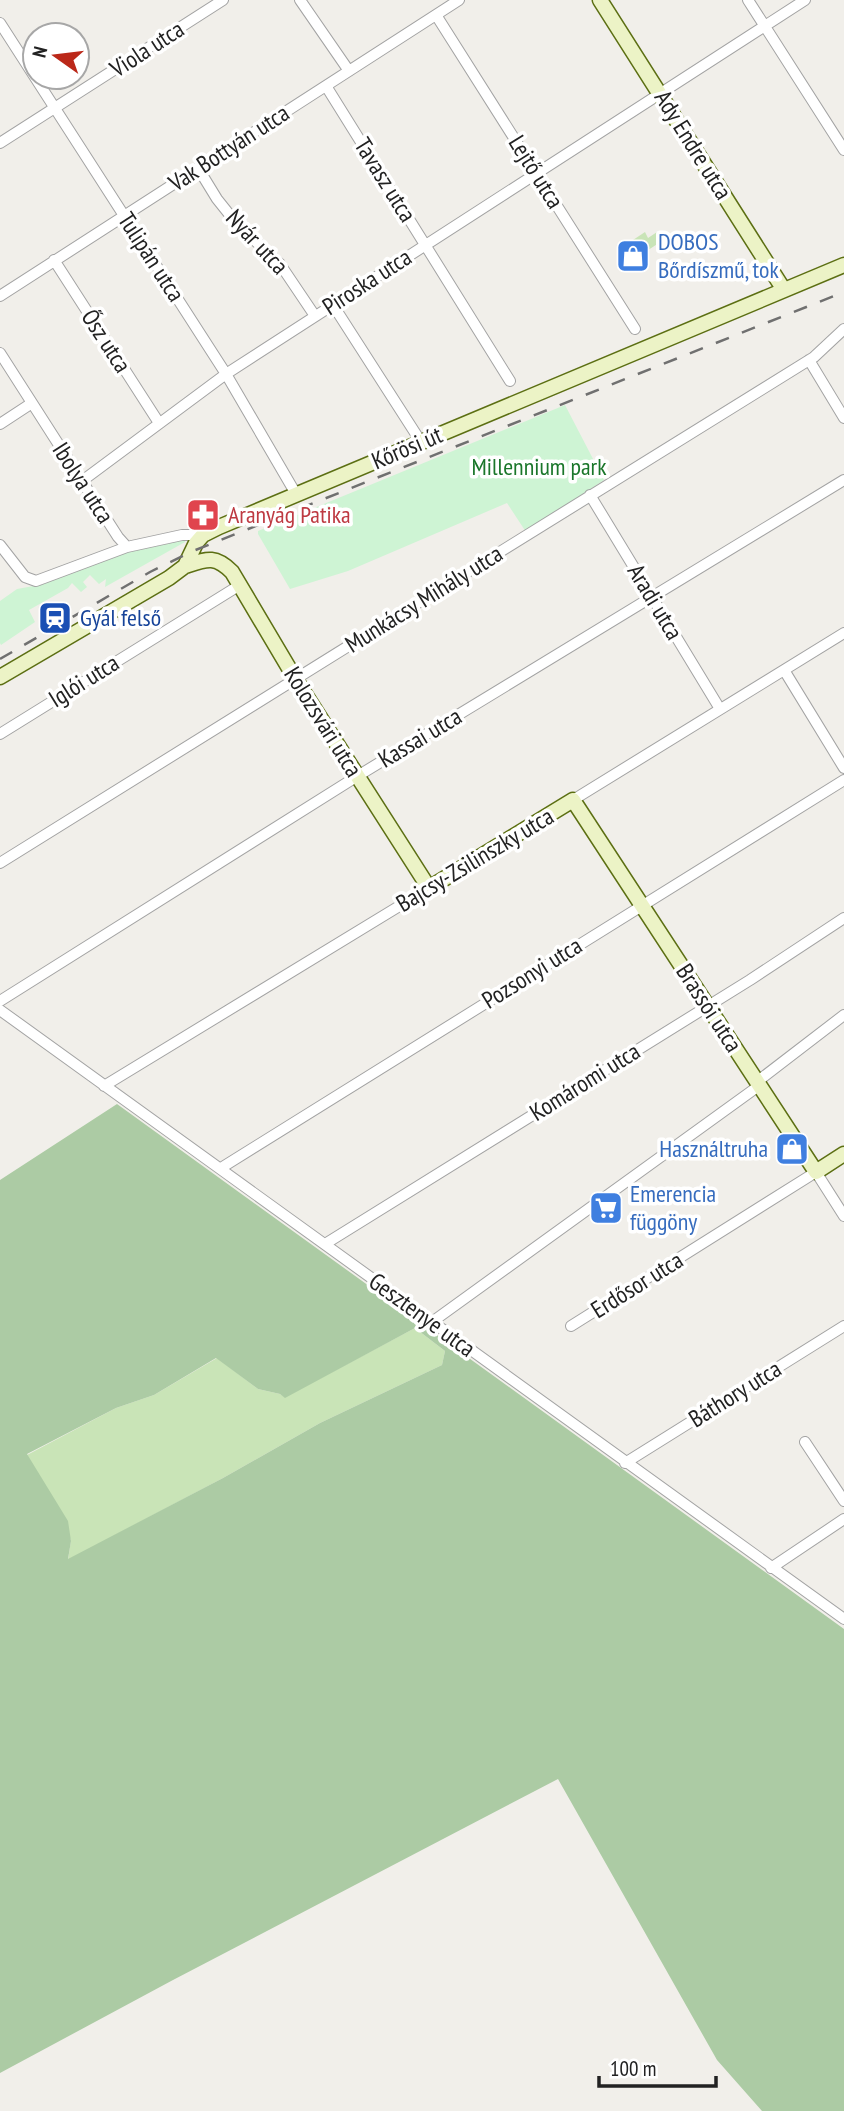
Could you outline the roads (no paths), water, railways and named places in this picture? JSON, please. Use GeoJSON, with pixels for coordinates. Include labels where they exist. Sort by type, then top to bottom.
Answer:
{"type":"FeatureCollection","features":[{"type":"Feature","properties":{"kind":"street","name":"Viola utca"},"geometry":{"type":"LineString","coordinates":[[0,143],[223,0]]}},
{"type":"Feature","properties":{"kind":"street"},"geometry":{"type":"LineString","coordinates":[[300,0],[349,71]]}},
{"type":"Feature","properties":{"kind":"street","name":"Vak Bottyán utca"},"geometry":{"type":"LineString","coordinates":[[0,296],[459,0]]}},
{"type":"Feature","properties":{"kind":"street","name":"Ady Endre utca"},"geometry":{"type":"LineString","coordinates":[[600,0],[785,290]]}},
{"type":"Feature","properties":{"kind":"street"},"geometry":{"type":"LineString","coordinates":[[748,0],[844,150]]}},
{"type":"Feature","properties":{"kind":"street","name":"Piroska utca"},"geometry":{"type":"LineString","coordinates":[[82,481],[226,374],[805,0]]}},
{"type":"Feature","properties":{"kind":"street","name":"Lejtő utca"},"geometry":{"type":"LineString","coordinates":[[436,15],[635,329]]}},
{"type":"Feature","properties":{"kind":"street","name":"Tulipán utca"},"geometry":{"type":"LineString","coordinates":[[0,23],[226,374],[296,494]]}},
{"type":"Feature","properties":{"kind":"street","name":"Tavasz utca"},"geometry":{"type":"LineString","coordinates":[[326,86],[510,381]]}},
{"type":"Feature","properties":{"kind":"street","name":"Nyár utca"},"geometry":{"type":"LineString","coordinates":[[198,168],[217,199],[237,224],[280,264],[314,316]]}},
{"type":"Feature","properties":{"kind":"street","name":"Ősz utca"},"geometry":{"type":"LineString","coordinates":[[54,260],[159,423]]}},
{"type":"Feature","properties":{"kind":"street","name":"Kőrösi út"},"geometry":{"type":"LineString","coordinates":[[200,539],[296,494],[844,265]]}},
{"type":"Feature","properties":{"kind":"street"},"geometry":{"type":"LineString","coordinates":[[333,305],[421,442]]}},
{"type":"Feature","properties":{"kind":"street","name":"Munkácsy Mihály utca"},"geometry":{"type":"LineString","coordinates":[[0,863],[809,360],[844,330]]}},
{"type":"Feature","properties":{"kind":"street","name":"Ibolya utca"},"geometry":{"type":"LineString","coordinates":[[0,353],[127,547],[182,535],[200,539]]}},
{"type":"Feature","properties":{"kind":"street"},"geometry":{"type":"LineString","coordinates":[[809,360],[844,418]]}},
{"type":"Feature","properties":{"kind":"street"},"geometry":{"type":"LineString","coordinates":[[0,424],[32,403]]}},
{"type":"Feature","properties":{"kind":"street","name":"Kassai utca"},"geometry":{"type":"LineString","coordinates":[[0,1000],[356,777],[844,481]]}},
{"type":"Feature","properties":{"kind":"street","name":"Aradi utca"},"geometry":{"type":"LineString","coordinates":[[590,495],[720,709]]}},
{"type":"Feature","properties":{"kind":"street"},"geometry":{"type":"LineString","coordinates":[[185,566],[200,539]]}},
{"type":"Feature","properties":{"kind":"street","name":"Kolozsvári utca"},"geometry":{"type":"LineString","coordinates":[[200,539],[207,555],[224,564],[232,572],[356,777],[429,888]]}},
{"type":"Feature","properties":{"kind":"street"},"geometry":{"type":"LineString","coordinates":[[0,545],[25,577],[36,581],[127,547]]}},
{"type":"Feature","properties":{"kind":"street"},"geometry":{"type":"LineString","coordinates":[[0,677],[185,566],[216,559]]}},
{"type":"Feature","properties":{"kind":"street","name":"Iglói utca"},"geometry":{"type":"LineString","coordinates":[[0,734],[240,585]]}},
{"type":"Feature","properties":{"kind":"street","name":"Bajcsy-Zsilinszky utca"},"geometry":{"type":"LineString","coordinates":[[104,1086],[844,633]]}},
{"type":"Feature","properties":{"kind":"street"},"geometry":{"type":"LineString","coordinates":[[784,670],[844,768]]}},
{"type":"Feature","properties":{"kind":"street","name":"Pozsonyi utca"},"geometry":{"type":"LineString","coordinates":[[221,1168],[844,780]]}},
{"type":"Feature","properties":{"kind":"street","name":"Brassói utca"},"geometry":{"type":"LineString","coordinates":[[573,800],[844,1216]]}},
{"type":"Feature","properties":{"kind":"street","name":"Komáromi utca"},"geometry":{"type":"LineString","coordinates":[[325,1244],[709,1006],[844,918]]}},
{"type":"Feature","properties":{"kind":"street","name":"Gesztenye utca"},"geometry":{"type":"LineString","coordinates":[[0,1010],[844,1619]]}},
{"type":"Feature","properties":{"kind":"street"},"geometry":{"type":"LineString","coordinates":[[432,1322],[759,1083],[844,1015]]}},
{"type":"Feature","properties":{"kind":"street","name":"Erdősor utca"},"geometry":{"type":"LineString","coordinates":[[571,1326],[844,1154]]}},
{"type":"Feature","properties":{"kind":"street","name":"Báthory utca"},"geometry":{"type":"LineString","coordinates":[[625,1463],[844,1326]]}},
{"type":"Feature","properties":{"kind":"street"},"geometry":{"type":"LineString","coordinates":[[804,1442],[844,1501]]}},
{"type":"Feature","properties":{"kind":"street"},"geometry":{"type":"LineString","coordinates":[[771,1568],[844,1519]]}},
{"type":"Feature","properties":{"kind":"railway"},"geometry":{"type":"LineString","coordinates":[[0,659],[150,572],[193,551],[844,292]]}},
{"type":"Feature","properties":{"kind":"place","name":"DOBOS Bőrdíszmű, tok"},"geometry":{"type":"Point","coordinates":[633,256]}},
{"type":"Feature","properties":{"kind":"place","name":"Aranyág Patika"},"geometry":{"type":"Point","coordinates":[203,515]}},
{"type":"Feature","properties":{"kind":"place","name":"Gyál felső"},"geometry":{"type":"Point","coordinates":[55,618]}},
{"type":"Feature","properties":{"kind":"place","name":"Használtruha"},"geometry":{"type":"Point","coordinates":[792,1149]}},
{"type":"Feature","properties":{"kind":"place","name":"Emerencia függöny"},"geometry":{"type":"Point","coordinates":[606,1208]}},
{"type":"Feature","properties":{"kind":"park label","name":"Millennium park"},"geometry":{"type":"Point","coordinates":[539,467]}}]}
